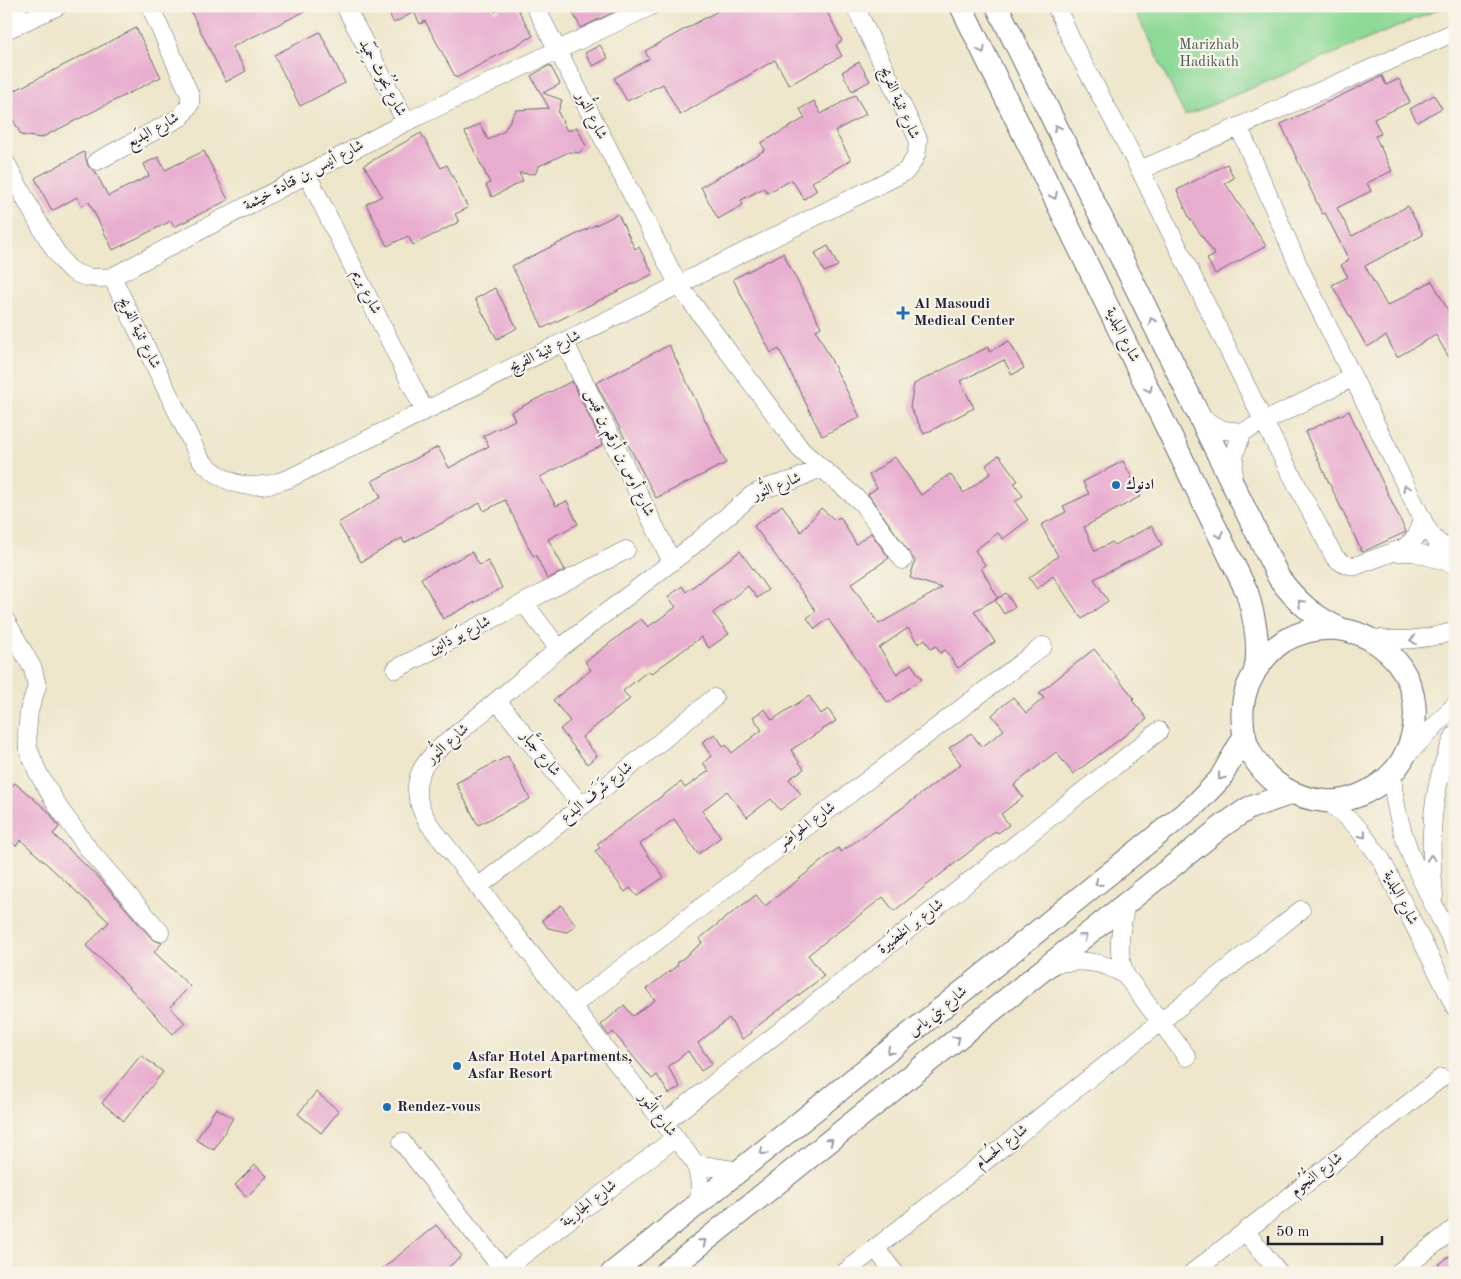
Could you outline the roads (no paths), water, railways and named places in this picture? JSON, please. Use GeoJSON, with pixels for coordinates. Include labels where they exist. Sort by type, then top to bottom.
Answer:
{"type":"FeatureCollection","features":[{"type":"Feature","properties":{"kind":"main road","name":"شارع البلدية"},"geometry":{"type":"LineString","coordinates":[[960,6],[1240,574],[1253,611],[1256,631],[1255,671]]}},
{"type":"Feature","properties":{"kind":"main road"},"geometry":{"type":"LineString","coordinates":[[997,6],[1276,572],[1287,589],[1306,609],[1323,621],[1370,638],[1386,650],[1400,665],[1410,683],[1415,702],[1415,723],[1411,742],[1397,767],[1379,785],[1363,794],[1346,799],[1328,801],[1310,799],[1292,793],[1274,782],[1260,767],[1249,750],[1242,709],[1246,689],[1255,671],[1267,655],[1301,633],[1321,629],[1342,629]]}},
{"type":"Feature","properties":{"kind":"main road","name":"شارع بني ياس"},"geometry":{"type":"LineString","coordinates":[[612,1273],[1196,804],[1220,779],[1245,735]]}},
{"type":"Feature","properties":{"kind":"main road"},"geometry":{"type":"LineString","coordinates":[[665,1273],[1237,816],[1263,802],[1292,793]]}},
{"type":"Feature","properties":{"kind":"street"},"geometry":{"type":"LineString","coordinates":[[14,6],[22,22]]}},
{"type":"Feature","properties":{"kind":"street"},"geometry":{"type":"LineString","coordinates":[[6,30],[58,6]]}},
{"type":"Feature","properties":{"kind":"street","name":"شارع البدَيع"},"geometry":{"type":"LineString","coordinates":[[97,161],[180,117],[190,104],[190,95],[150,6]]}},
{"type":"Feature","properties":{"kind":"street","name":"شارع بُحُوث حِمَيِّد"},"geometry":{"type":"LineString","coordinates":[[345,6],[406,122]]}},
{"type":"Feature","properties":{"kind":"street","name":"شارع النُّور"},"geometry":{"type":"LineString","coordinates":[[535,6],[678,284],[802,451],[862,503],[903,560]]}},
{"type":"Feature","properties":{"kind":"street","name":"شارع أنيس بن قتادة خيثمة"},"geometry":{"type":"LineString","coordinates":[[6,163],[52,244],[69,269],[82,276],[97,279],[112,277],[406,122],[651,6]]}},
{"type":"Feature","properties":{"kind":"street","name":"شارع ثنية الفريج"},"geometry":{"type":"LineString","coordinates":[[112,277],[200,459],[213,472],[230,482],[250,487],[269,486],[288,479],[424,410],[565,343],[678,284],[905,172],[913,163],[918,152],[918,139],[855,6]]}},
{"type":"Feature","properties":{"kind":"street"},"geometry":{"type":"LineString","coordinates":[[1056,6],[1076,51],[1140,170],[1264,422],[1335,558],[1344,564],[1355,566],[1396,552],[1412,543],[1417,536],[1422,518]]}},
{"type":"Feature","properties":{"kind":"street"},"geometry":{"type":"LineString","coordinates":[[1140,170],[1455,32]]}},
{"type":"Feature","properties":{"kind":"street"},"geometry":{"type":"LineString","coordinates":[[1239,127],[1299,267],[1422,518],[1436,541],[1455,553]]}},
{"type":"Feature","properties":{"kind":"street","name":"شارع بريم"},"geometry":{"type":"LineString","coordinates":[[307,174],[424,410]]}},
{"type":"Feature","properties":{"kind":"street","name":"شارع أوس بن أرقم بن قيس"},"geometry":{"type":"LineString","coordinates":[[565,343],[672,562]]}},
{"type":"Feature","properties":{"kind":"street"},"geometry":{"type":"LineString","coordinates":[[1198,415],[1214,427],[1243,432],[1352,378]]}},
{"type":"Feature","properties":{"kind":"street"},"geometry":{"type":"LineString","coordinates":[[1232,484],[1235,452],[1243,432]]}},
{"type":"Feature","properties":{"kind":"street","name":"شارع النُّور"},"geometry":{"type":"LineString","coordinates":[[696,1164],[429,824],[419,808],[416,792],[418,776],[426,760],[498,702],[559,649],[672,562],[752,495],[766,488],[794,480],[820,468]]}},
{"type":"Feature","properties":{"kind":"street","name":"شارع يَو ذانِين"},"geometry":{"type":"LineString","coordinates":[[396,669],[626,550]]}},
{"type":"Feature","properties":{"kind":"street"},"geometry":{"type":"LineString","coordinates":[[1396,552],[1414,552],[1455,564]]}},
{"type":"Feature","properties":{"kind":"street"},"geometry":{"type":"LineString","coordinates":[[524,603],[559,649]]}},
{"type":"Feature","properties":{"kind":"street"},"geometry":{"type":"LineString","coordinates":[[6,621],[34,669],[37,686],[30,711],[27,734],[28,748],[38,773],[59,808],[90,851],[160,932]]}},
{"type":"Feature","properties":{"kind":"street"},"geometry":{"type":"LineString","coordinates":[[1370,638],[1391,641],[1415,640],[1455,631]]}},
{"type":"Feature","properties":{"kind":"street","name":"شارع الحواضِر"},"geometry":{"type":"LineString","coordinates":[[572,1006],[1043,646]]}},
{"type":"Feature","properties":{"kind":"street","name":"شارع شَرَف البَدع"},"geometry":{"type":"LineString","coordinates":[[478,887],[582,806],[714,698]]}},
{"type":"Feature","properties":{"kind":"street","name":"شارع جَبَّار"},"geometry":{"type":"LineString","coordinates":[[498,702],[582,806]]}},
{"type":"Feature","properties":{"kind":"street"},"geometry":{"type":"LineString","coordinates":[[1397,767],[1455,705]]}},
{"type":"Feature","properties":{"kind":"street","name":"شارع بَر الخِضَيرة"},"geometry":{"type":"LineString","coordinates":[[664,1123],[1159,731]]}},
{"type":"Feature","properties":{"kind":"street"},"geometry":{"type":"LineString","coordinates":[[1434,906],[1430,853],[1433,810],[1444,764],[1455,735]]}},
{"type":"Feature","properties":{"kind":"street","name":"شارع البلدية"},"geometry":{"type":"LineString","coordinates":[[1397,767],[1393,793],[1401,832],[1412,862],[1455,947]]}},
{"type":"Feature","properties":{"kind":"street","name":"شارع البلدية"},"geometry":{"type":"LineString","coordinates":[[1328,801],[1357,827],[1381,859],[1455,1007]]}},
{"type":"Feature","properties":{"kind":"street"},"geometry":{"type":"LineString","coordinates":[[1126,904],[1119,950],[1126,976]]}},
{"type":"Feature","properties":{"kind":"street","name":"شارع الحُسام"},"geometry":{"type":"LineString","coordinates":[[844,1273],[1301,910]]}},
{"type":"Feature","properties":{"kind":"street"},"geometry":{"type":"LineString","coordinates":[[1051,964],[1090,961],[1115,968],[1126,976],[1187,1057]]}},
{"type":"Feature","properties":{"kind":"street","name":"شارع النُّجُوم"},"geometry":{"type":"LineString","coordinates":[[1192,1273],[1441,1078]]}},
{"type":"Feature","properties":{"kind":"street","name":"شارع الجارِينة"},"geometry":{"type":"LineString","coordinates":[[402,1142],[501,1272],[675,1138]]}},
{"type":"Feature","properties":{"kind":"street"},"geometry":{"type":"LineString","coordinates":[[699,1203],[700,1184],[696,1164],[739,1171]]}},
{"type":"Feature","properties":{"kind":"street"},"geometry":{"type":"LineString","coordinates":[[1398,1273],[1455,1228]]}},
{"type":"Feature","properties":{"kind":"street"},"geometry":{"type":"LineString","coordinates":[[1245,1231],[1279,1273]]}},
{"type":"Feature","properties":{"kind":"street"},"geometry":{"type":"LineString","coordinates":[[875,1248],[895,1273]]}},
{"type":"Feature","properties":{"kind":"place","name":"Al Masoudi Medical Center"},"geometry":{"type":"Point","coordinates":[903,313]}},
{"type":"Feature","properties":{"kind":"place","name":"ادنوك"},"geometry":{"type":"Point","coordinates":[1116,485]}},
{"type":"Feature","properties":{"kind":"place","name":"Asfar Hotel Apartments, Asfar Resort"},"geometry":{"type":"Point","coordinates":[457,1066]}},
{"type":"Feature","properties":{"kind":"place","name":"Rendez-vous"},"geometry":{"type":"Point","coordinates":[387,1107]}},
{"type":"Feature","properties":{"kind":"park label","name":"Marizhab Hadikath"},"geometry":{"type":"Point","coordinates":[1209,54]}}]}
